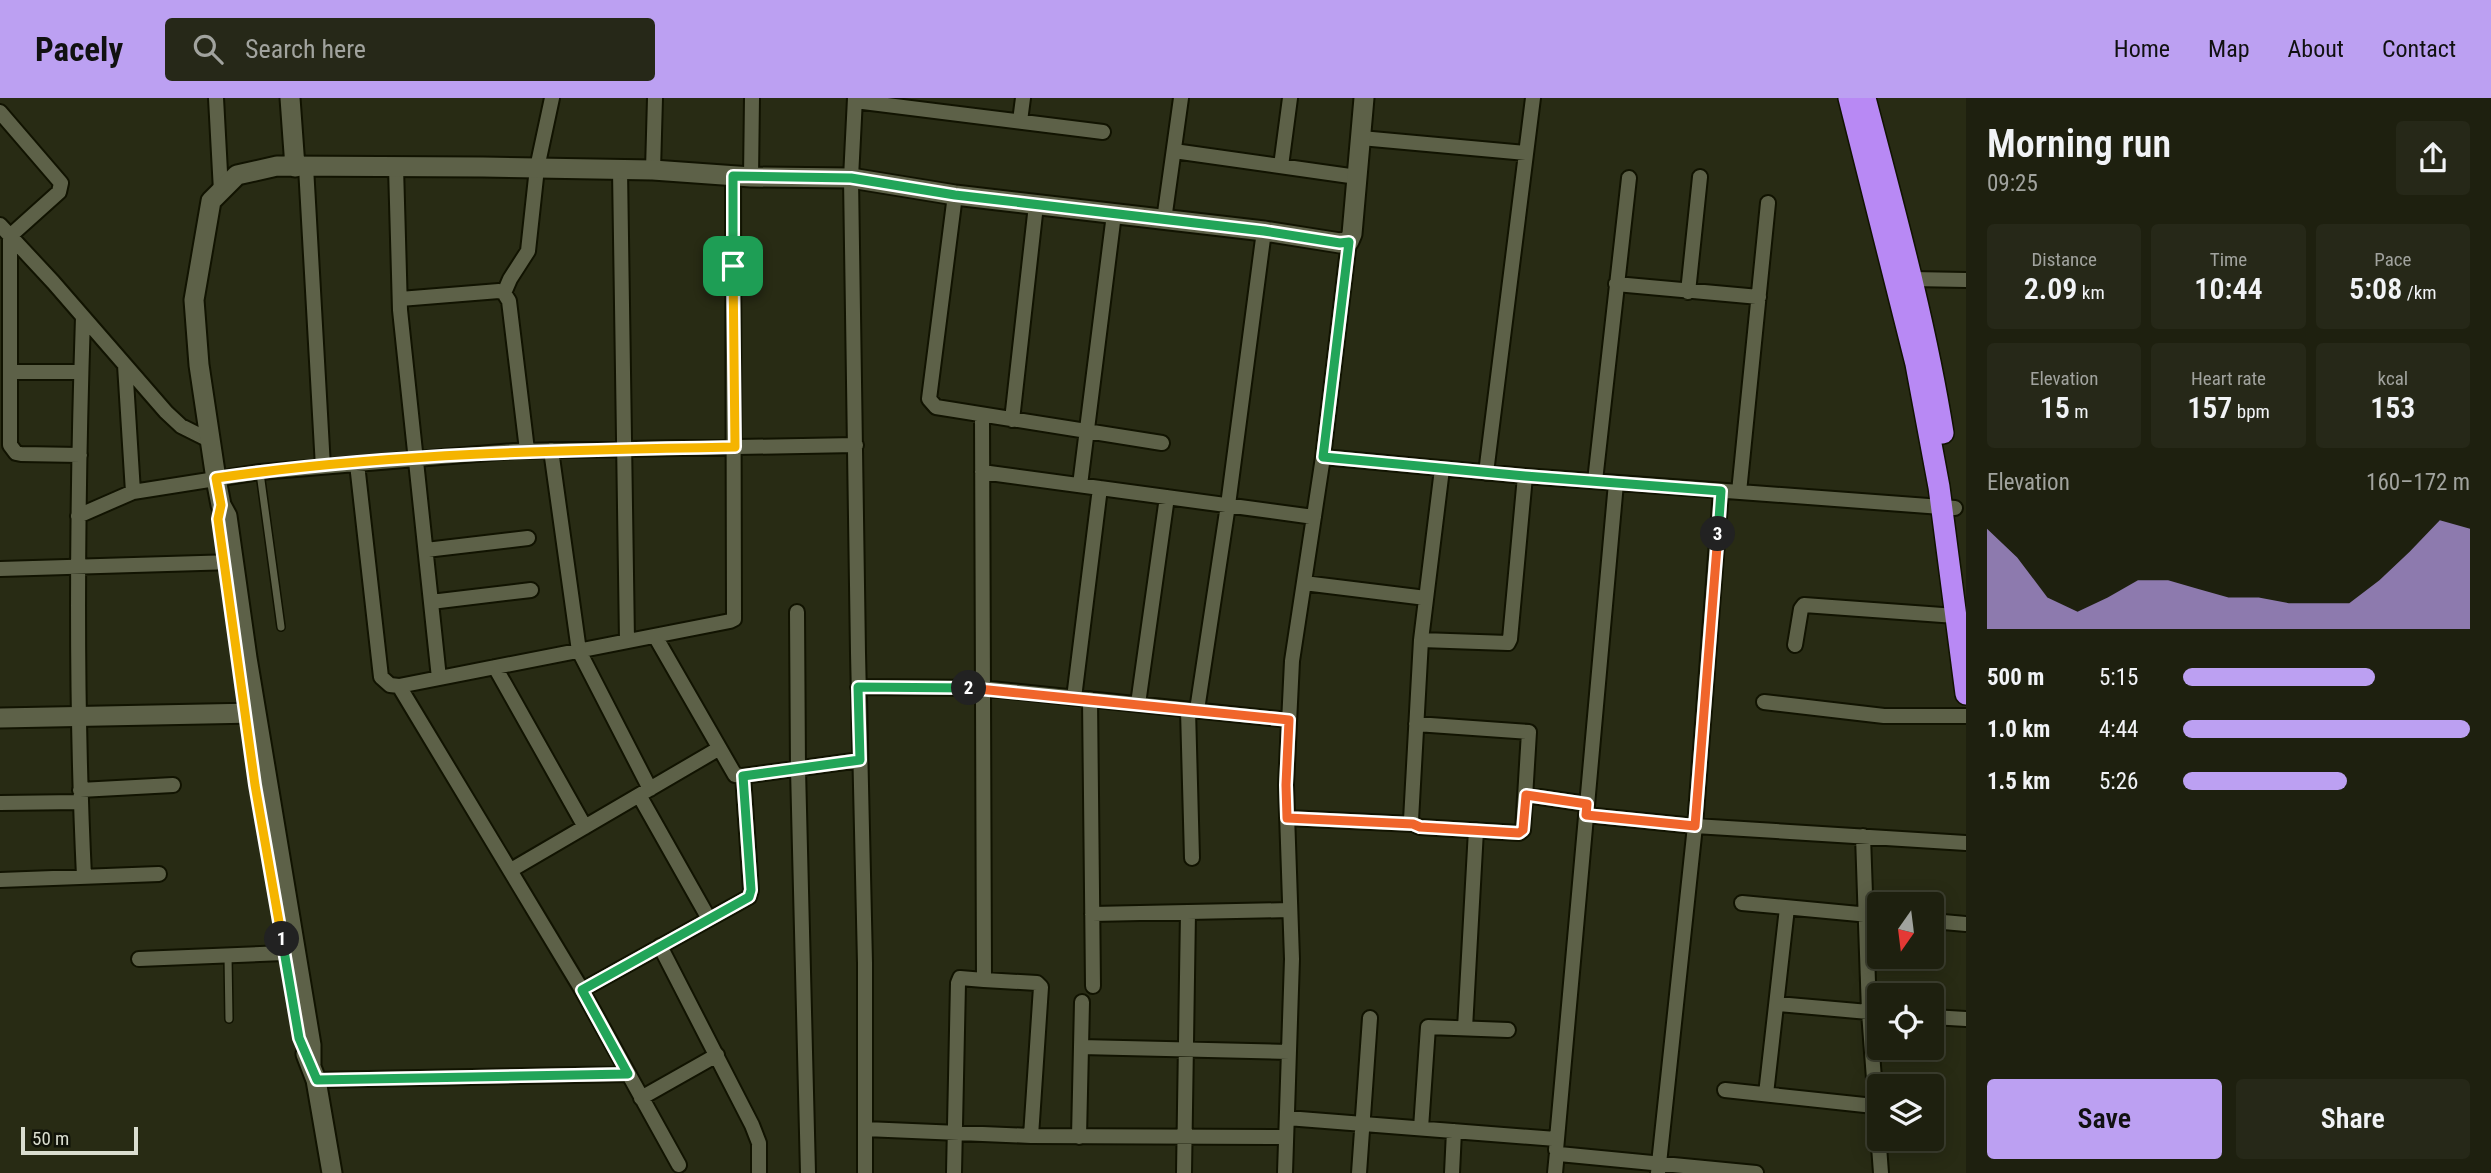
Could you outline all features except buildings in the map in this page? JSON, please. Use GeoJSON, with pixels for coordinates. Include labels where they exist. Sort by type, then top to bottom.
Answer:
{"type":"FeatureCollection","features":[{"type":"Feature","properties":{"kind":"highway"},"geometry":{"type":"LineString","coordinates":[[1849,98],[1954,508],[1956,616],[1966,694]]}},
{"type":"Feature","properties":{"kind":"highway"},"geometry":{"type":"LineString","coordinates":[[1865,98],[1912,279],[1934,377],[1966,596]]}},
{"type":"Feature","properties":{"kind":"street"},"geometry":{"type":"LineString","coordinates":[[216,98],[221,191]]}},
{"type":"Feature","properties":{"kind":"street"},"geometry":{"type":"LineString","coordinates":[[290,98],[301,167],[323,467]]}},
{"type":"Feature","properties":{"kind":"street"},"geometry":{"type":"LineString","coordinates":[[504,293],[528,251],[537,168],[552,98]]}},
{"type":"Feature","properties":{"kind":"street"},"geometry":{"type":"LineString","coordinates":[[653,170],[655,98]]}},
{"type":"Feature","properties":{"kind":"street"},"geometry":{"type":"LineString","coordinates":[[357,464],[381,677],[390,685],[399,686],[734,619],[735,447],[742,176],[752,98]]}},
{"type":"Feature","properties":{"kind":"street"},"geometry":{"type":"LineString","coordinates":[[1020,121],[1023,98]]}},
{"type":"Feature","properties":{"kind":"street"},"geometry":{"type":"LineString","coordinates":[[1164,220],[1181,98]]}},
{"type":"Feature","properties":{"kind":"street"},"geometry":{"type":"LineString","coordinates":[[1280,166],[1290,98]]}},
{"type":"Feature","properties":{"kind":"street"},"geometry":{"type":"LineString","coordinates":[[1285,1173],[1292,959],[1286,785],[1292,661],[1323,457],[1364,98]]}},
{"type":"Feature","properties":{"kind":"street"},"geometry":{"type":"LineString","coordinates":[[1486,473],[1533,98]]}},
{"type":"Feature","properties":{"kind":"street"},"geometry":{"type":"LineString","coordinates":[[865,1173],[865,963],[851,178],[855,100],[937,105],[1020,121],[1103,132]]}},
{"type":"Feature","properties":{"kind":"street"},"geometry":{"type":"LineString","coordinates":[[0,112],[61,183],[60,191],[5,231]]}},
{"type":"Feature","properties":{"kind":"street"},"geometry":{"type":"LineString","coordinates":[[1361,138],[1526,153]]}},
{"type":"Feature","properties":{"kind":"street"},"geometry":{"type":"LineString","coordinates":[[1174,150],[1357,177]]}},
{"type":"Feature","properties":{"kind":"street"},"geometry":{"type":"LineString","coordinates":[[332,1173],[288,903],[251,713],[229,563],[228,516],[221,505],[199,365],[194,300],[211,201],[237,175],[277,166],[653,170],[742,176],[851,178],[955,195],[1349,242]]}},
{"type":"Feature","properties":{"kind":"street"},"geometry":{"type":"LineString","coordinates":[[396,167],[400,299],[439,678]]}},
{"type":"Feature","properties":{"kind":"street"},"geometry":{"type":"LineString","coordinates":[[620,170],[627,641]]}},
{"type":"Feature","properties":{"kind":"street"},"geometry":{"type":"LineString","coordinates":[[1688,292],[1700,177]]}},
{"type":"Feature","properties":{"kind":"street"},"geometry":{"type":"LineString","coordinates":[[1595,481],[1629,178]]}},
{"type":"Feature","properties":{"kind":"street"},"geometry":{"type":"LineString","coordinates":[[955,195],[929,399],[936,407],[1162,443]]}},
{"type":"Feature","properties":{"kind":"street"},"geometry":{"type":"LineString","coordinates":[[1739,492],[1768,203]]}},
{"type":"Feature","properties":{"kind":"street"},"geometry":{"type":"LineString","coordinates":[[1012,420],[1036,205]]}},
{"type":"Feature","properties":{"kind":"street"},"geometry":{"type":"LineString","coordinates":[[1080,485],[1114,214]]}},
{"type":"Feature","properties":{"kind":"street"},"geometry":{"type":"LineString","coordinates":[[5,231],[166,412],[181,426],[211,441]]}},
{"type":"Feature","properties":{"kind":"street"},"geometry":{"type":"LineString","coordinates":[[5,231],[10,445],[22,454],[80,455]]}},
{"type":"Feature","properties":{"kind":"street"},"geometry":{"type":"LineString","coordinates":[[1192,858],[1193,710],[1228,505],[1264,231]]}},
{"type":"Feature","properties":{"kind":"street"},"geometry":{"type":"LineString","coordinates":[[1912,279],[1966,280]]}},
{"type":"Feature","properties":{"kind":"street"},"geometry":{"type":"LineString","coordinates":[[1616,284],[1759,297]]}},
{"type":"Feature","properties":{"kind":"street"},"geometry":{"type":"LineString","coordinates":[[400,299],[499,291],[504,293],[509,301],[527,450]]}},
{"type":"Feature","properties":{"kind":"street"},"geometry":{"type":"LineString","coordinates":[[83,317],[77,568],[80,797],[84,876]]}},
{"type":"Feature","properties":{"kind":"street"},"geometry":{"type":"LineString","coordinates":[[125,365],[133,492]]}},
{"type":"Feature","properties":{"kind":"street"},"geometry":{"type":"LineString","coordinates":[[10,372],[81,372]]}},
{"type":"Feature","properties":{"kind":"street"},"geometry":{"type":"LineString","coordinates":[[982,415],[984,980]]}},
{"type":"Feature","properties":{"kind":"street"},"geometry":{"type":"LineString","coordinates":[[78,516],[133,492],[260,472],[527,450],[856,445]]}},
{"type":"Feature","properties":{"kind":"street"},"geometry":{"type":"LineString","coordinates":[[551,450],[579,651],[644,792],[709,919]]}},
{"type":"Feature","properties":{"kind":"street"},"geometry":{"type":"LineString","coordinates":[[1323,457],[1486,473],[1954,508]]}},
{"type":"Feature","properties":{"kind":"street"},"geometry":{"type":"LineString","coordinates":[[1413,824],[1410,820],[1421,640],[1442,469]]}},
{"type":"Feature","properties":{"kind":"street"},"geometry":{"type":"LineString","coordinates":[[982,472],[1314,517]]}},
{"type":"Feature","properties":{"kind":"street"},"geometry":{"type":"LineString","coordinates":[[1421,640],[1508,643],[1525,476]]}},
{"type":"Feature","properties":{"kind":"street"},"geometry":{"type":"LineString","coordinates":[[1555,1173],[1616,483]]}},
{"type":"Feature","properties":{"kind":"street"},"geometry":{"type":"LineString","coordinates":[[1074,698],[1100,488]]}},
{"type":"Feature","properties":{"kind":"street"},"geometry":{"type":"LineString","coordinates":[[1658,1168],[1695,826],[1721,491]]}},
{"type":"Feature","properties":{"kind":"street"},"geometry":{"type":"LineString","coordinates":[[1138,704],[1167,497]]}},
{"type":"Feature","properties":{"kind":"street"},"geometry":{"type":"LineString","coordinates":[[426,550],[528,538]]}},
{"type":"Feature","properties":{"kind":"street"},"geometry":{"type":"LineString","coordinates":[[0,569],[229,563]]}},
{"type":"Feature","properties":{"kind":"street"},"geometry":{"type":"LineString","coordinates":[[1304,583],[1426,598]]}},
{"type":"Feature","properties":{"kind":"street"},"geometry":{"type":"LineString","coordinates":[[431,602],[531,590]]}},
{"type":"Feature","properties":{"kind":"street"},"geometry":{"type":"LineString","coordinates":[[1796,645],[1801,609],[1804,605],[1956,616]]}},
{"type":"Feature","properties":{"kind":"street"},"geometry":{"type":"LineString","coordinates":[[797,612],[808,1173]]}},
{"type":"Feature","properties":{"kind":"street"},"geometry":{"type":"LineString","coordinates":[[655,636],[735,775],[860,760]]}},
{"type":"Feature","properties":{"kind":"street"},"geometry":{"type":"LineString","coordinates":[[495,667],[585,827]]}},
{"type":"Feature","properties":{"kind":"street"},"geometry":{"type":"LineString","coordinates":[[399,686],[582,990],[679,1165]]}},
{"type":"Feature","properties":{"kind":"street"},"geometry":{"type":"LineString","coordinates":[[858,687],[981,688],[1289,720]]}},
{"type":"Feature","properties":{"kind":"street"},"geometry":{"type":"LineString","coordinates":[[1090,699],[1093,986]]}},
{"type":"Feature","properties":{"kind":"street"},"geometry":{"type":"LineString","coordinates":[[1763,702],[1884,716],[1966,716]]}},
{"type":"Feature","properties":{"kind":"street"},"geometry":{"type":"LineString","coordinates":[[0,718],[251,713]]}},
{"type":"Feature","properties":{"kind":"street"},"geometry":{"type":"LineString","coordinates":[[251,713],[255,785],[284,953],[299,1038],[314,1072]]}},
{"type":"Feature","properties":{"kind":"street"},"geometry":{"type":"LineString","coordinates":[[1287,818],[1413,824],[1420,827],[1519,833],[1523,830],[1529,732],[1416,724]]}},
{"type":"Feature","properties":{"kind":"street"},"geometry":{"type":"LineString","coordinates":[[511,870],[718,749]]}},
{"type":"Feature","properties":{"kind":"street"},"geometry":{"type":"LineString","coordinates":[[582,990],[746,900],[751,890],[743,776]]}},
{"type":"Feature","properties":{"kind":"street"},"geometry":{"type":"LineString","coordinates":[[0,803],[80,797],[173,785]]}},
{"type":"Feature","properties":{"kind":"street"},"geometry":{"type":"LineString","coordinates":[[1526,795],[1587,810],[1695,826],[1966,843]]}},
{"type":"Feature","properties":{"kind":"street"},"geometry":{"type":"LineString","coordinates":[[1465,1028],[1476,830]]}},
{"type":"Feature","properties":{"kind":"street"},"geometry":{"type":"LineString","coordinates":[[1863,836],[1870,892]]}},
{"type":"Feature","properties":{"kind":"street"},"geometry":{"type":"LineString","coordinates":[[0,880],[159,874]]}},
{"type":"Feature","properties":{"kind":"street"},"geometry":{"type":"LineString","coordinates":[[1742,903],[1867,915]]}},
{"type":"Feature","properties":{"kind":"street"},"geometry":{"type":"LineString","coordinates":[[1766,1094],[1787,908]]}},
{"type":"Feature","properties":{"kind":"street"},"geometry":{"type":"LineString","coordinates":[[1092,914],[1290,910]]}},
{"type":"Feature","properties":{"kind":"street"},"geometry":{"type":"LineString","coordinates":[[1184,1173],[1188,912]]}},
{"type":"Feature","properties":{"kind":"street"},"geometry":{"type":"LineString","coordinates":[[1944,922],[1966,924]]}},
{"type":"Feature","properties":{"kind":"street"},"geometry":{"type":"LineString","coordinates":[[660,946],[756,1135],[759,1143],[759,1173]]}},
{"type":"Feature","properties":{"kind":"street"},"geometry":{"type":"LineString","coordinates":[[139,959],[284,953]]}},
{"type":"Feature","properties":{"kind":"street"},"geometry":{"type":"LineString","coordinates":[[954,1173],[960,978],[1037,983],[1041,987],[1031,1136]]}},
{"type":"Feature","properties":{"kind":"street"},"geometry":{"type":"LineString","coordinates":[[1079,1136],[1082,1002]]}},
{"type":"Feature","properties":{"kind":"street"},"geometry":{"type":"LineString","coordinates":[[1777,1004],[1867,1012]]}},
{"type":"Feature","properties":{"kind":"street"},"geometry":{"type":"LineString","coordinates":[[1359,1173],[1370,1018]]}},
{"type":"Feature","properties":{"kind":"street"},"geometry":{"type":"LineString","coordinates":[[1944,1018],[1966,1019]]}},
{"type":"Feature","properties":{"kind":"street"},"geometry":{"type":"LineString","coordinates":[[1421,1128],[1428,1027],[1508,1030]]}},
{"type":"Feature","properties":{"kind":"street"},"geometry":{"type":"LineString","coordinates":[[1081,1047],[1289,1052]]}},
{"type":"Feature","properties":{"kind":"street"},"geometry":{"type":"LineString","coordinates":[[641,1097],[717,1055]]}},
{"type":"Feature","properties":{"kind":"street"},"geometry":{"type":"LineString","coordinates":[[314,1072],[628,1074]]}},
{"type":"Feature","properties":{"kind":"street"},"geometry":{"type":"LineString","coordinates":[[1725,1090],[1867,1105]]}},
{"type":"Feature","properties":{"kind":"street"},"geometry":{"type":"LineString","coordinates":[[1287,1118],[1454,1131],[1557,1146],[1658,1168],[1756,1173]]}},
{"type":"Feature","properties":{"kind":"street"},"geometry":{"type":"LineString","coordinates":[[865,1129],[1031,1136],[1286,1137]]}},
{"type":"Feature","properties":{"kind":"street"},"geometry":{"type":"LineString","coordinates":[[1452,1173],[1454,1131]]}},
{"type":"Feature","properties":{"kind":"street"},"geometry":{"type":"LineString","coordinates":[[1879,1151],[1881,1173]]}},
{"type":"Feature","properties":{"kind":"lane"},"geometry":{"type":"LineString","coordinates":[[260,472],[281,627]]}},
{"type":"Feature","properties":{"kind":"lane"},"geometry":{"type":"LineString","coordinates":[[228,956],[229,1019]]}},
{"type":"Feature","properties":{"kind":"route"},"geometry":{"type":"LineString","coordinates":[[733,176],[851,178],[955,195],[1349,242],[1323,457],[1721,491],[1695,826],[1586,815],[1587,804],[1526,795],[1523,830],[1519,833],[1420,827],[1413,824],[1287,818],[1289,720],[981,688],[858,687],[860,760],[743,776],[751,890],[749,897],[582,990],[628,1074],[317,1080],[299,1038],[255,785],[218,519],[221,505],[216,478],[514,451],[735,447],[733,266],[733,176]]}}]}
